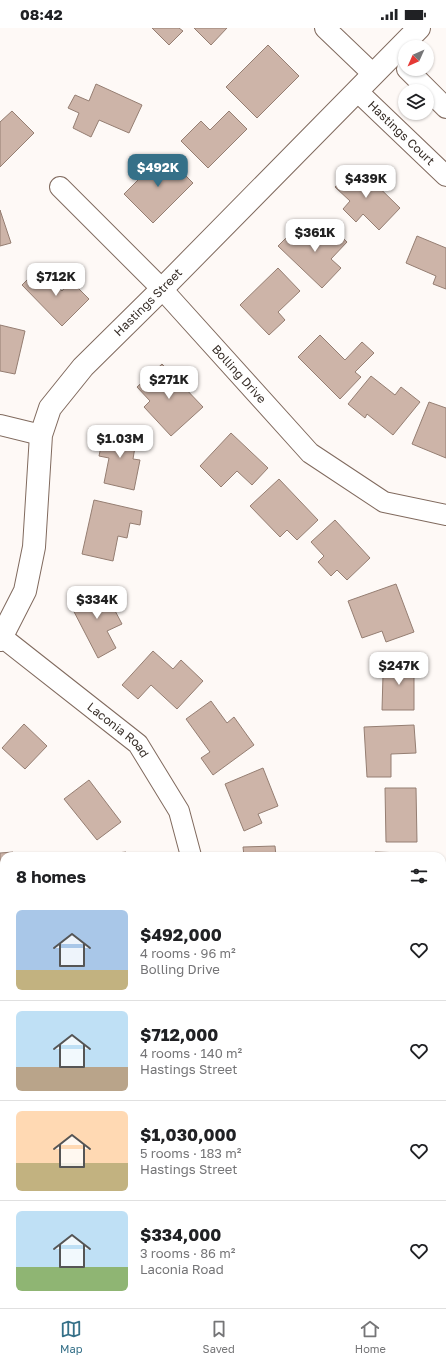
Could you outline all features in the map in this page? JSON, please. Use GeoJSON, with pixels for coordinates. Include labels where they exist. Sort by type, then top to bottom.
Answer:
{"type":"FeatureCollection","features":[{"type":"Feature","properties":{"kind":"street"},"geometry":{"type":"LineString","coordinates":[[325,28],[372,74]]}},
{"type":"Feature","properties":{"kind":"street","name":"Hastings Street"},"geometry":{"type":"LineString","coordinates":[[412,40],[418,28]]}},
{"type":"Feature","properties":{"kind":"street","name":"Hastings Street"},"geometry":{"type":"LineString","coordinates":[[1,638],[25,592],[34,546],[41,435],[50,408],[83,367],[162,289],[372,74],[398,65]]}},
{"type":"Feature","properties":{"kind":"street"},"geometry":{"type":"LineString","coordinates":[[413,76],[446,108]]}},
{"type":"Feature","properties":{"kind":"street","name":"Hastings Court"},"geometry":{"type":"LineString","coordinates":[[357,91],[446,176]]}},
{"type":"Feature","properties":{"kind":"street","name":"Bolling Drive"},"geometry":{"type":"LineString","coordinates":[[60,186],[162,289],[310,453],[384,502],[446,515]]}},
{"type":"Feature","properties":{"kind":"street"},"geometry":{"type":"LineString","coordinates":[[0,425],[41,435]]}},
{"type":"Feature","properties":{"kind":"street","name":"Laconia Road"},"geometry":{"type":"LineString","coordinates":[[1,638],[138,744],[179,811],[190,852]]}},
{"type":"Feature","properties":{"kind":"building"},"geometry":{"type":"Polygon","coordinates":[[[152,28],[179,28],[183,31],[169,45],[152,28]]]}},
{"type":"Feature","properties":{"kind":"building"},"geometry":{"type":"Polygon","coordinates":[[[194,28],[227,28],[211,45],[194,28]]]}},
{"type":"Feature","properties":{"kind":"building"},"geometry":{"type":"Polygon","coordinates":[[[268,45],[299,76],[257,118],[226,87],[268,45]]]}},
{"type":"Feature","properties":{"kind":"building"},"geometry":{"type":"Polygon","coordinates":[[[96,84],[142,105],[129,133],[99,120],[91,137],[73,128],[79,113],[68,108],[75,95],[89,101],[96,84]]]}},
{"type":"Feature","properties":{"kind":"building"},"geometry":{"type":"Polygon","coordinates":[[[12,111],[34,133],[0,167],[0,122],[12,111]]]}},
{"type":"Feature","properties":{"kind":"building"},"geometry":{"type":"Polygon","coordinates":[[[229,111],[247,129],[208,168],[181,141],[201,121],[210,130],[229,111]]]}},
{"type":"Feature","properties":{"kind":"building"},"geometry":{"type":"Polygon","coordinates":[[[164,154],[193,183],[153,223],[124,194],[164,154]]]}},
{"type":"Feature","properties":{"kind":"building"},"geometry":{"type":"Polygon","coordinates":[[[356,165],[400,208],[379,230],[363,214],[356,222],[343,209],[350,201],[335,187],[356,165]]]}},
{"type":"Feature","properties":{"kind":"building"},"geometry":{"type":"Polygon","coordinates":[[[0,210],[11,243],[0,246],[0,210]]]}},
{"type":"Feature","properties":{"kind":"building"},"geometry":{"type":"Polygon","coordinates":[[[327,223],[347,242],[331,259],[341,268],[322,288],[278,246],[296,228],[309,241],[327,223]]]}},
{"type":"Feature","properties":{"kind":"building"},"geometry":{"type":"Polygon","coordinates":[[[417,236],[446,248],[446,289],[433,284],[436,276],[406,263],[417,236]]]}},
{"type":"Feature","properties":{"kind":"building"},"geometry":{"type":"Polygon","coordinates":[[[39,268],[62,291],[71,281],[89,299],[62,326],[22,285],[39,268]]]}},
{"type":"Feature","properties":{"kind":"building"},"geometry":{"type":"Polygon","coordinates":[[[278,268],[300,291],[278,312],[285,320],[269,335],[240,305],[278,268]]]}},
{"type":"Feature","properties":{"kind":"building"},"geometry":{"type":"Polygon","coordinates":[[[0,325],[25,331],[15,374],[0,371],[0,325]]]}},
{"type":"Feature","properties":{"kind":"building"},"geometry":{"type":"Polygon","coordinates":[[[320,335],[345,360],[362,342],[374,353],[355,372],[361,377],[340,399],[298,357],[320,335]]]}},
{"type":"Feature","properties":{"kind":"building"},"geometry":{"type":"Polygon","coordinates":[[[162,364],[203,407],[171,436],[144,407],[150,401],[137,387],[162,364]]]}},
{"type":"Feature","properties":{"kind":"building"},"geometry":{"type":"Polygon","coordinates":[[[371,376],[395,395],[401,387],[420,402],[393,435],[367,414],[365,418],[348,404],[371,376]]]}},
{"type":"Feature","properties":{"kind":"building"},"geometry":{"type":"Polygon","coordinates":[[[429,402],[446,408],[446,458],[412,444],[429,402]]]}},
{"type":"Feature","properties":{"kind":"building"},"geometry":{"type":"Polygon","coordinates":[[[105,428],[137,435],[133,459],[140,460],[134,490],[104,483],[109,458],[99,456],[105,428]]]}},
{"type":"Feature","properties":{"kind":"building"},"geometry":{"type":"Polygon","coordinates":[[[231,433],[268,468],[252,485],[237,471],[221,487],[200,466],[231,433]]]}},
{"type":"Feature","properties":{"kind":"building"},"geometry":{"type":"Polygon","coordinates":[[[279,479],[318,520],[297,540],[287,530],[280,537],[250,506],[279,479]]]}},
{"type":"Feature","properties":{"kind":"building"},"geometry":{"type":"Polygon","coordinates":[[[94,500],[142,511],[140,525],[130,523],[127,538],[118,536],[113,561],[82,554],[94,500]]]}},
{"type":"Feature","properties":{"kind":"building"},"geometry":{"type":"Polygon","coordinates":[[[335,520],[370,558],[347,580],[337,570],[331,576],[318,562],[324,556],[311,542],[335,520]]]}},
{"type":"Feature","properties":{"kind":"building"},"geometry":{"type":"Polygon","coordinates":[[[396,584],[414,632],[386,642],[382,631],[362,638],[348,601],[396,584]]]}},
{"type":"Feature","properties":{"kind":"building"},"geometry":{"type":"Polygon","coordinates":[[[103,588],[122,624],[107,631],[116,648],[98,658],[70,604],[103,588]]]}},
{"type":"Feature","properties":{"kind":"building"},"geometry":{"type":"Polygon","coordinates":[[[153,651],[173,669],[181,660],[203,681],[177,709],[151,685],[138,699],[122,685],[153,651]]]}},
{"type":"Feature","properties":{"kind":"building"},"geometry":{"type":"Polygon","coordinates":[[[386,660],[414,661],[414,710],[382,710],[383,675],[386,675],[386,660]]]}},
{"type":"Feature","properties":{"kind":"building"},"geometry":{"type":"Polygon","coordinates":[[[211,701],[227,723],[234,717],[254,745],[213,775],[201,758],[210,752],[186,719],[211,701]]]}},
{"type":"Feature","properties":{"kind":"building"},"geometry":{"type":"Polygon","coordinates":[[[24,724],[47,746],[25,769],[2,748],[24,724]]]}},
{"type":"Feature","properties":{"kind":"building"},"geometry":{"type":"Polygon","coordinates":[[[414,725],[416,753],[391,754],[391,777],[367,777],[364,727],[414,725]]]}},
{"type":"Feature","properties":{"kind":"building"},"geometry":{"type":"Polygon","coordinates":[[[263,768],[278,806],[258,814],[262,823],[244,831],[225,784],[263,768]]]}},
{"type":"Feature","properties":{"kind":"building"},"geometry":{"type":"Polygon","coordinates":[[[89,780],[121,822],[97,840],[64,799],[89,780]]]}},
{"type":"Feature","properties":{"kind":"building"},"geometry":{"type":"Polygon","coordinates":[[[385,788],[416,788],[417,842],[386,842],[385,788]]]}},
{"type":"Feature","properties":{"kind":"building"},"geometry":{"type":"Polygon","coordinates":[[[275,846],[276,852],[244,852],[243,847],[275,846]]]}}]}
